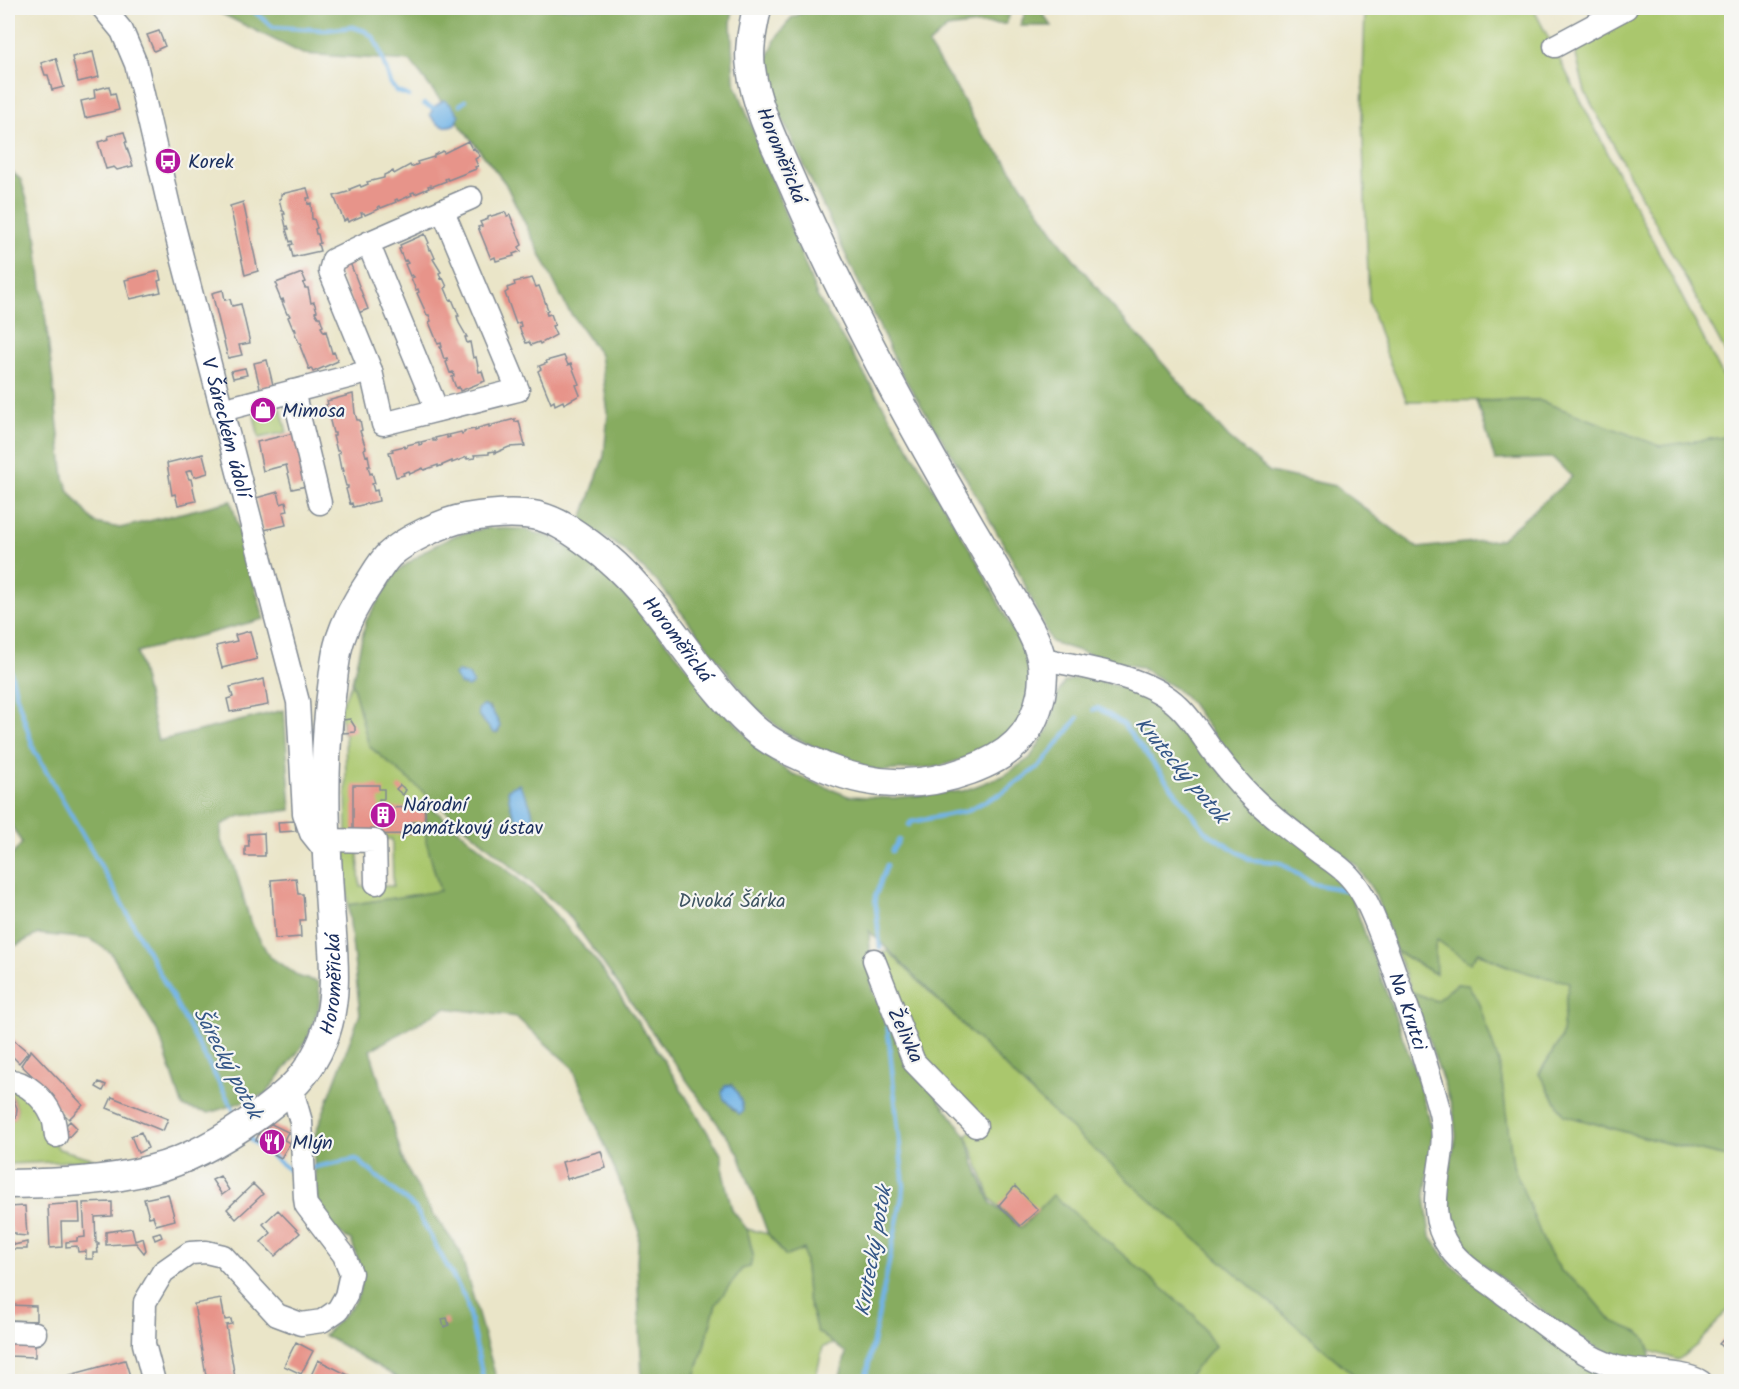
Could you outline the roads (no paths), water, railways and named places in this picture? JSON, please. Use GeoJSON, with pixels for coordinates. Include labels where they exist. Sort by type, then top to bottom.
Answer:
{"type":"FeatureCollection","features":[{"type":"Feature","properties":{"kind":"main road","name":"Horoměřická"},"geometry":{"type":"LineString","coordinates":[[8,1184],[65,1183],[153,1169],[203,1150],[292,1090],[309,1068],[322,1043],[333,1002],[334,975],[325,754],[327,720],[340,638],[361,596],[389,555],[424,532],[458,519],[499,513],[536,516],[571,530],[614,562],[651,603],[708,677],[758,733],[776,746],[852,778],[880,784],[903,784],[956,775],[990,763],[1016,746],[1032,721],[1042,690],[1042,659],[1028,625],[932,461],[871,347],[833,273],[761,109],[751,68],[751,36],[757,8]]}},
{"type":"Feature","properties":{"kind":"street","name":"V Šáreckém údolí"},"geometry":{"type":"LineString","coordinates":[[103,8],[122,31],[136,64],[171,215],[298,702],[304,813],[317,843],[327,846]]}},
{"type":"Feature","properties":{"kind":"street"},"geometry":{"type":"LineString","coordinates":[[1556,46],[1626,8]]}},
{"type":"Feature","properties":{"kind":"street"},"geometry":{"type":"LineString","coordinates":[[443,211],[518,390],[383,424],[371,371],[330,271],[333,260],[471,198]]}},
{"type":"Feature","properties":{"kind":"street"},"geometry":{"type":"LineString","coordinates":[[368,243],[437,410]]}},
{"type":"Feature","properties":{"kind":"street"},"geometry":{"type":"LineString","coordinates":[[222,410],[371,371]]}},
{"type":"Feature","properties":{"kind":"street"},"geometry":{"type":"LineString","coordinates":[[293,391],[320,503]]}},
{"type":"Feature","properties":{"kind":"street","name":"Na Krutci"},"geometry":{"type":"LineString","coordinates":[[1042,659],[1116,676],[1154,689],[1168,697],[1185,713],[1223,765],[1263,808],[1342,870],[1360,891],[1401,987],[1440,1113],[1442,1141],[1434,1200],[1438,1225],[1450,1249],[1468,1266],[1596,1359],[1616,1366],[1675,1378],[1694,1377],[1701,1382]]}},
{"type":"Feature","properties":{"kind":"street"},"geometry":{"type":"LineString","coordinates":[[327,846],[375,841],[376,883]]}},
{"type":"Feature","properties":{"kind":"street","name":"Želivka"},"geometry":{"type":"LineString","coordinates":[[874,960],[914,1062],[976,1126]]}},
{"type":"Feature","properties":{"kind":"street"},"geometry":{"type":"LineString","coordinates":[[8,1081],[15,1080],[28,1087],[47,1106],[53,1119],[56,1136],[50,1134],[42,1126],[25,1101]]}},
{"type":"Feature","properties":{"kind":"street"},"geometry":{"type":"LineString","coordinates":[[154,1382],[144,1344],[145,1302],[163,1272],[190,1253],[206,1252],[223,1256],[277,1316],[301,1324],[322,1321],[338,1310],[346,1296],[351,1273],[344,1255],[306,1205],[301,1122],[292,1090]]}},
{"type":"Feature","properties":{"kind":"street"},"geometry":{"type":"LineString","coordinates":[[8,1332],[35,1333]]}},
{"type":"Feature","properties":{"kind":"water"},"geometry":{"type":"Polygon","coordinates":[[[444,100],[459,115],[455,124],[440,125],[430,114],[435,106],[444,100]]]}},
{"type":"Feature","properties":{"kind":"water"},"geometry":{"type":"Polygon","coordinates":[[[458,672],[469,675],[473,684],[468,687],[460,684],[454,675],[458,672]]]}},
{"type":"Feature","properties":{"kind":"water"},"geometry":{"type":"Polygon","coordinates":[[[482,705],[495,716],[500,726],[498,732],[494,733],[479,716],[478,710],[482,705]]]}},
{"type":"Feature","properties":{"kind":"water"},"geometry":{"type":"Polygon","coordinates":[[[519,784],[532,813],[533,819],[528,830],[515,816],[509,801],[508,789],[519,784]]]}},
{"type":"Feature","properties":{"kind":"water"},"geometry":{"type":"Polygon","coordinates":[[[732,1085],[742,1105],[743,1112],[739,1114],[724,1099],[722,1092],[725,1086],[732,1085]]]}},
{"type":"Feature","properties":{"kind":"waterway"},"geometry":{"type":"LineString","coordinates":[[250,8],[273,27],[326,30],[353,27],[365,31],[374,38],[379,48],[391,84],[396,91],[409,96]]}},
{"type":"Feature","properties":{"kind":"waterway"},"geometry":{"type":"LineString","coordinates":[[460,105],[465,101]]}},
{"type":"Feature","properties":{"kind":"waterway"},"geometry":{"type":"LineString","coordinates":[[424,104],[437,110]]}},
{"type":"Feature","properties":{"kind":"waterway","name":"Šárecký potok"},"geometry":{"type":"LineString","coordinates":[[8,661],[34,750],[114,889],[238,1118]]}},
{"type":"Feature","properties":{"kind":"waterway","name":"Krutecký potok"},"geometry":{"type":"LineString","coordinates":[[1093,710],[1098,708],[1123,724],[1206,832],[1251,860],[1279,862],[1313,884],[1345,890]]}},
{"type":"Feature","properties":{"kind":"waterway","name":"Krutecký potok"},"geometry":{"type":"LineString","coordinates":[[909,825],[911,822],[966,811],[1002,793],[1041,765],[1078,718]]}},
{"type":"Feature","properties":{"kind":"waterway","name":"Krutecký potok"},"geometry":{"type":"LineString","coordinates":[[892,851],[899,840]]}},
{"type":"Feature","properties":{"kind":"waterway","name":"Krutecký potok"},"geometry":{"type":"LineString","coordinates":[[880,948],[875,897],[887,865]]}},
{"type":"Feature","properties":{"kind":"waterway","name":"Krutecký potok"},"geometry":{"type":"LineString","coordinates":[[865,1382],[904,1187],[887,1021]]}},
{"type":"Feature","properties":{"kind":"waterway","name":"Šárecký potok"},"geometry":{"type":"LineString","coordinates":[[247,1133],[251,1140],[292,1172],[298,1171]]}},
{"type":"Feature","properties":{"kind":"waterway","name":"Šárecký potok"},"geometry":{"type":"LineString","coordinates":[[309,1168],[356,1159],[415,1208],[466,1300],[484,1382]]}},
{"type":"Feature","properties":{"kind":"place","name":"Korek"},"geometry":{"type":"Point","coordinates":[168,161]}},
{"type":"Feature","properties":{"kind":"place","name":"Mimosa"},"geometry":{"type":"Point","coordinates":[263,410]}},
{"type":"Feature","properties":{"kind":"place","name":"Národní památkový ústav"},"geometry":{"type":"Point","coordinates":[383,815]}},
{"type":"Feature","properties":{"kind":"place","name":"Mlýn"},"geometry":{"type":"Point","coordinates":[272,1142]}},
{"type":"Feature","properties":{"kind":"park label","name":"Divoká Šárka"},"geometry":{"type":"Point","coordinates":[732,900]}}]}
